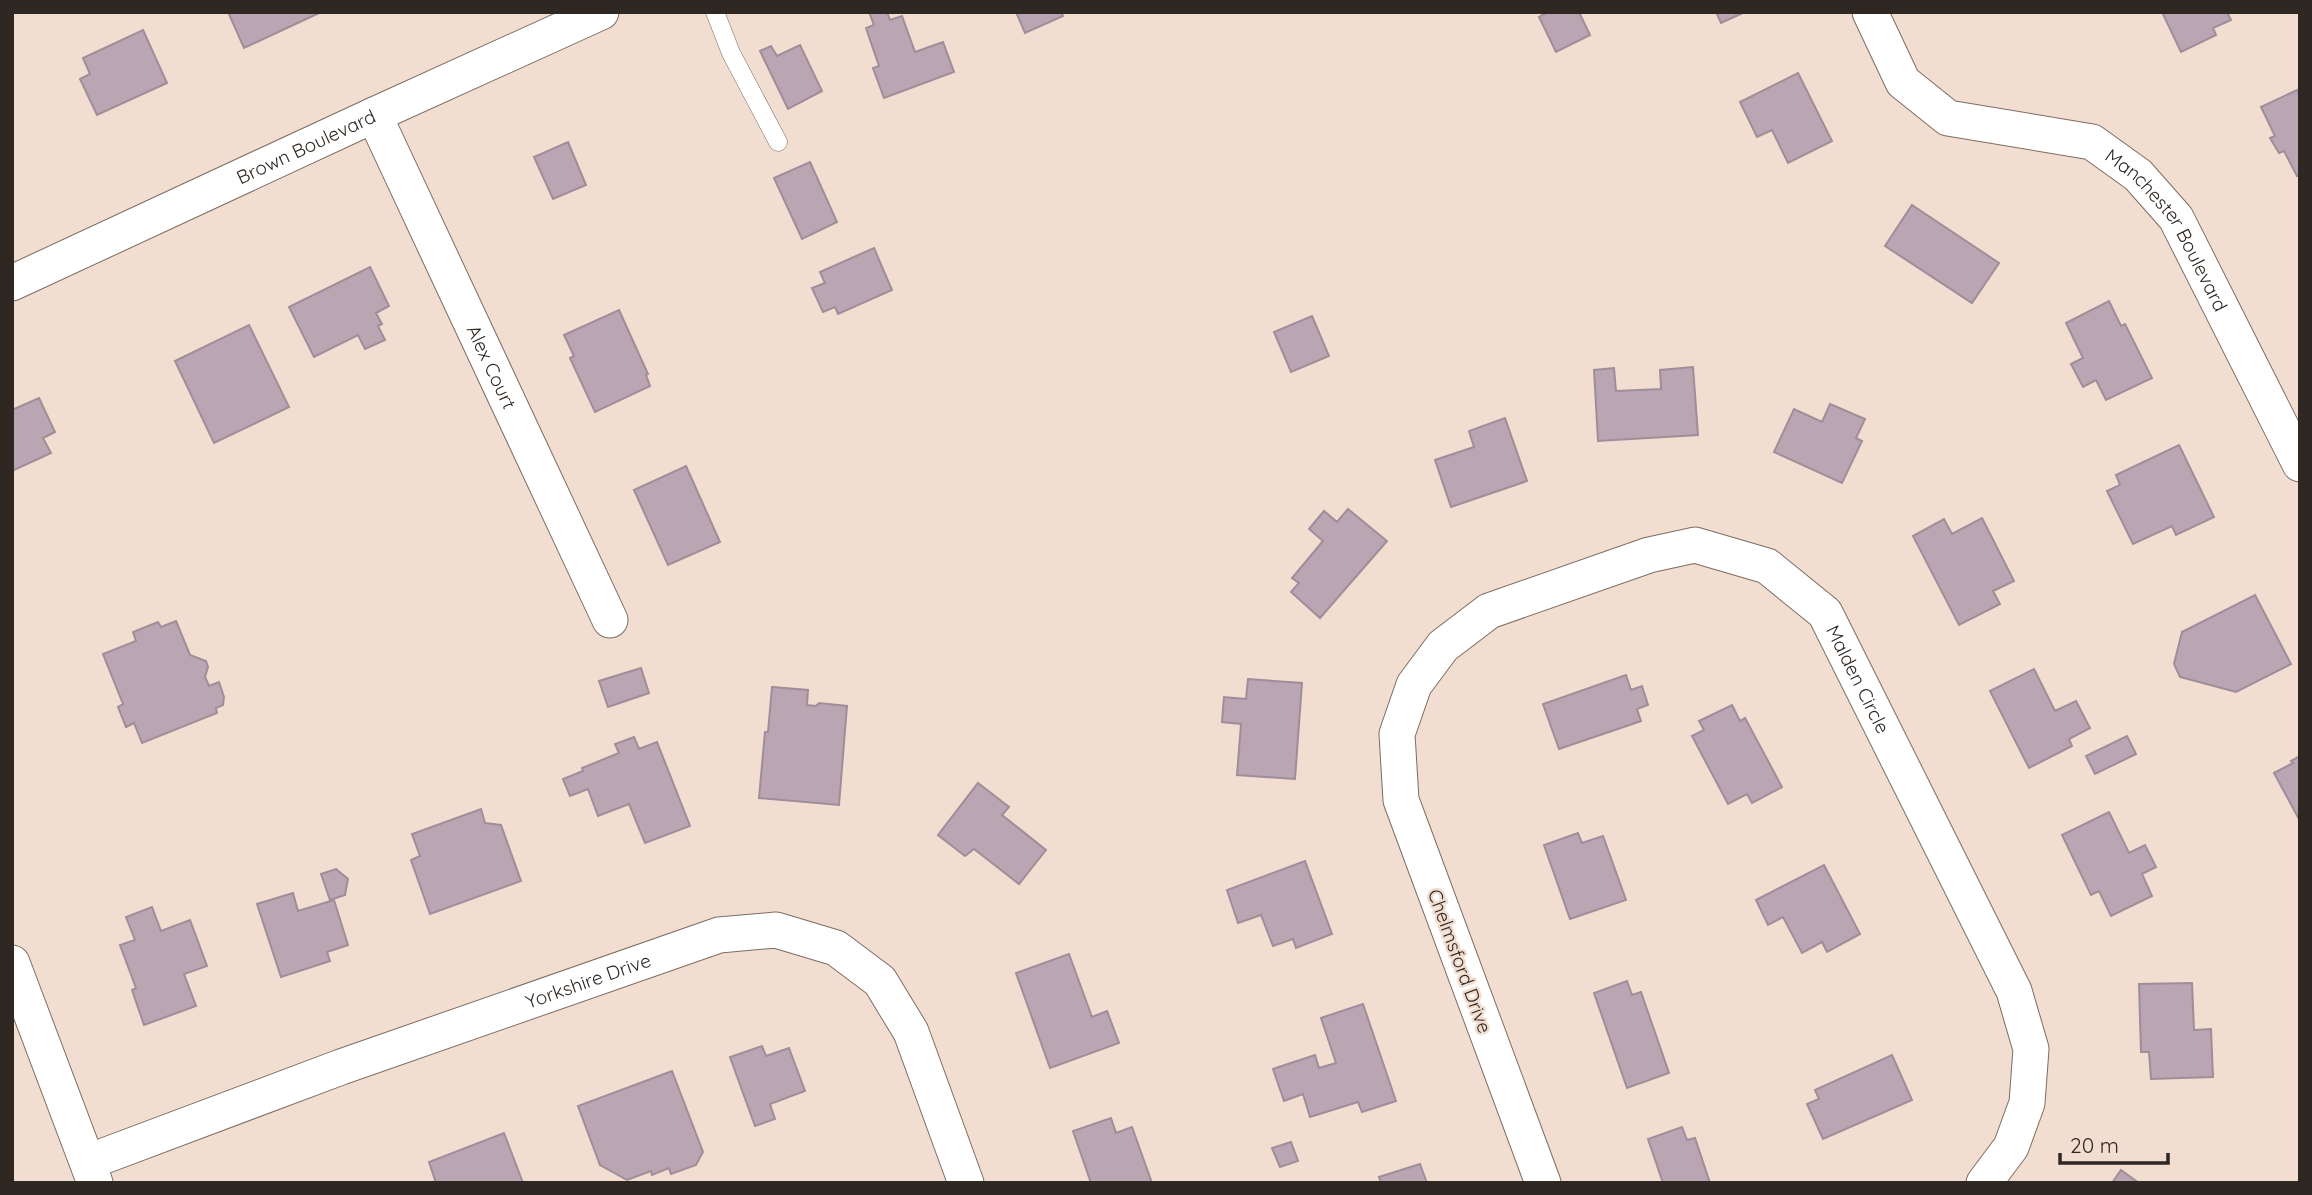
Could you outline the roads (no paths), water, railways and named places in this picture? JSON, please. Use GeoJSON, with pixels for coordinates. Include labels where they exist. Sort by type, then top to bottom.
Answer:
{"type":"FeatureCollection","features":[{"type":"Feature","properties":{"kind":"street","name":"Brown Boulevard"},"geometry":{"type":"LineString","coordinates":[[16,271],[374,115],[601,12]]}},
{"type":"Feature","properties":{"kind":"street","name":"Manchester Boulevard"},"geometry":{"type":"LineString","coordinates":[[1870,12],[1903,82],[1948,118],[2092,142],[2138,174],[2176,218],[2300,464]]}},
{"type":"Feature","properties":{"kind":"street","name":"Alex Court"},"geometry":{"type":"LineString","coordinates":[[374,115],[610,620]]}},
{"type":"Feature","properties":{"kind":"street","name":"Malden Circle"},"geometry":{"type":"LineString","coordinates":[[1397,734],[1414,685],[1443,646],[1489,611],[1649,555],[1695,545],[1767,566],[1825,613],[2014,991],[2031,1049],[2027,1103],[2011,1147],[1984,1183]]}},
{"type":"Feature","properties":{"kind":"street","name":"Chelmsford Drive"},"geometry":{"type":"LineString","coordinates":[[1397,734],[1401,800],[1543,1183]]}},
{"type":"Feature","properties":{"kind":"street","name":"Yorkshire Drive"},"geometry":{"type":"LineString","coordinates":[[92,1172],[341,1067],[719,935],[776,930],[836,948],[880,981],[911,1032],[966,1183]]}},
{"type":"Feature","properties":{"kind":"street"},"geometry":{"type":"LineString","coordinates":[[12,963],[92,1172]]}},
{"type":"Feature","properties":{"kind":"lane"},"geometry":{"type":"LineString","coordinates":[[715,12],[732,53],[778,142]]}}]}
